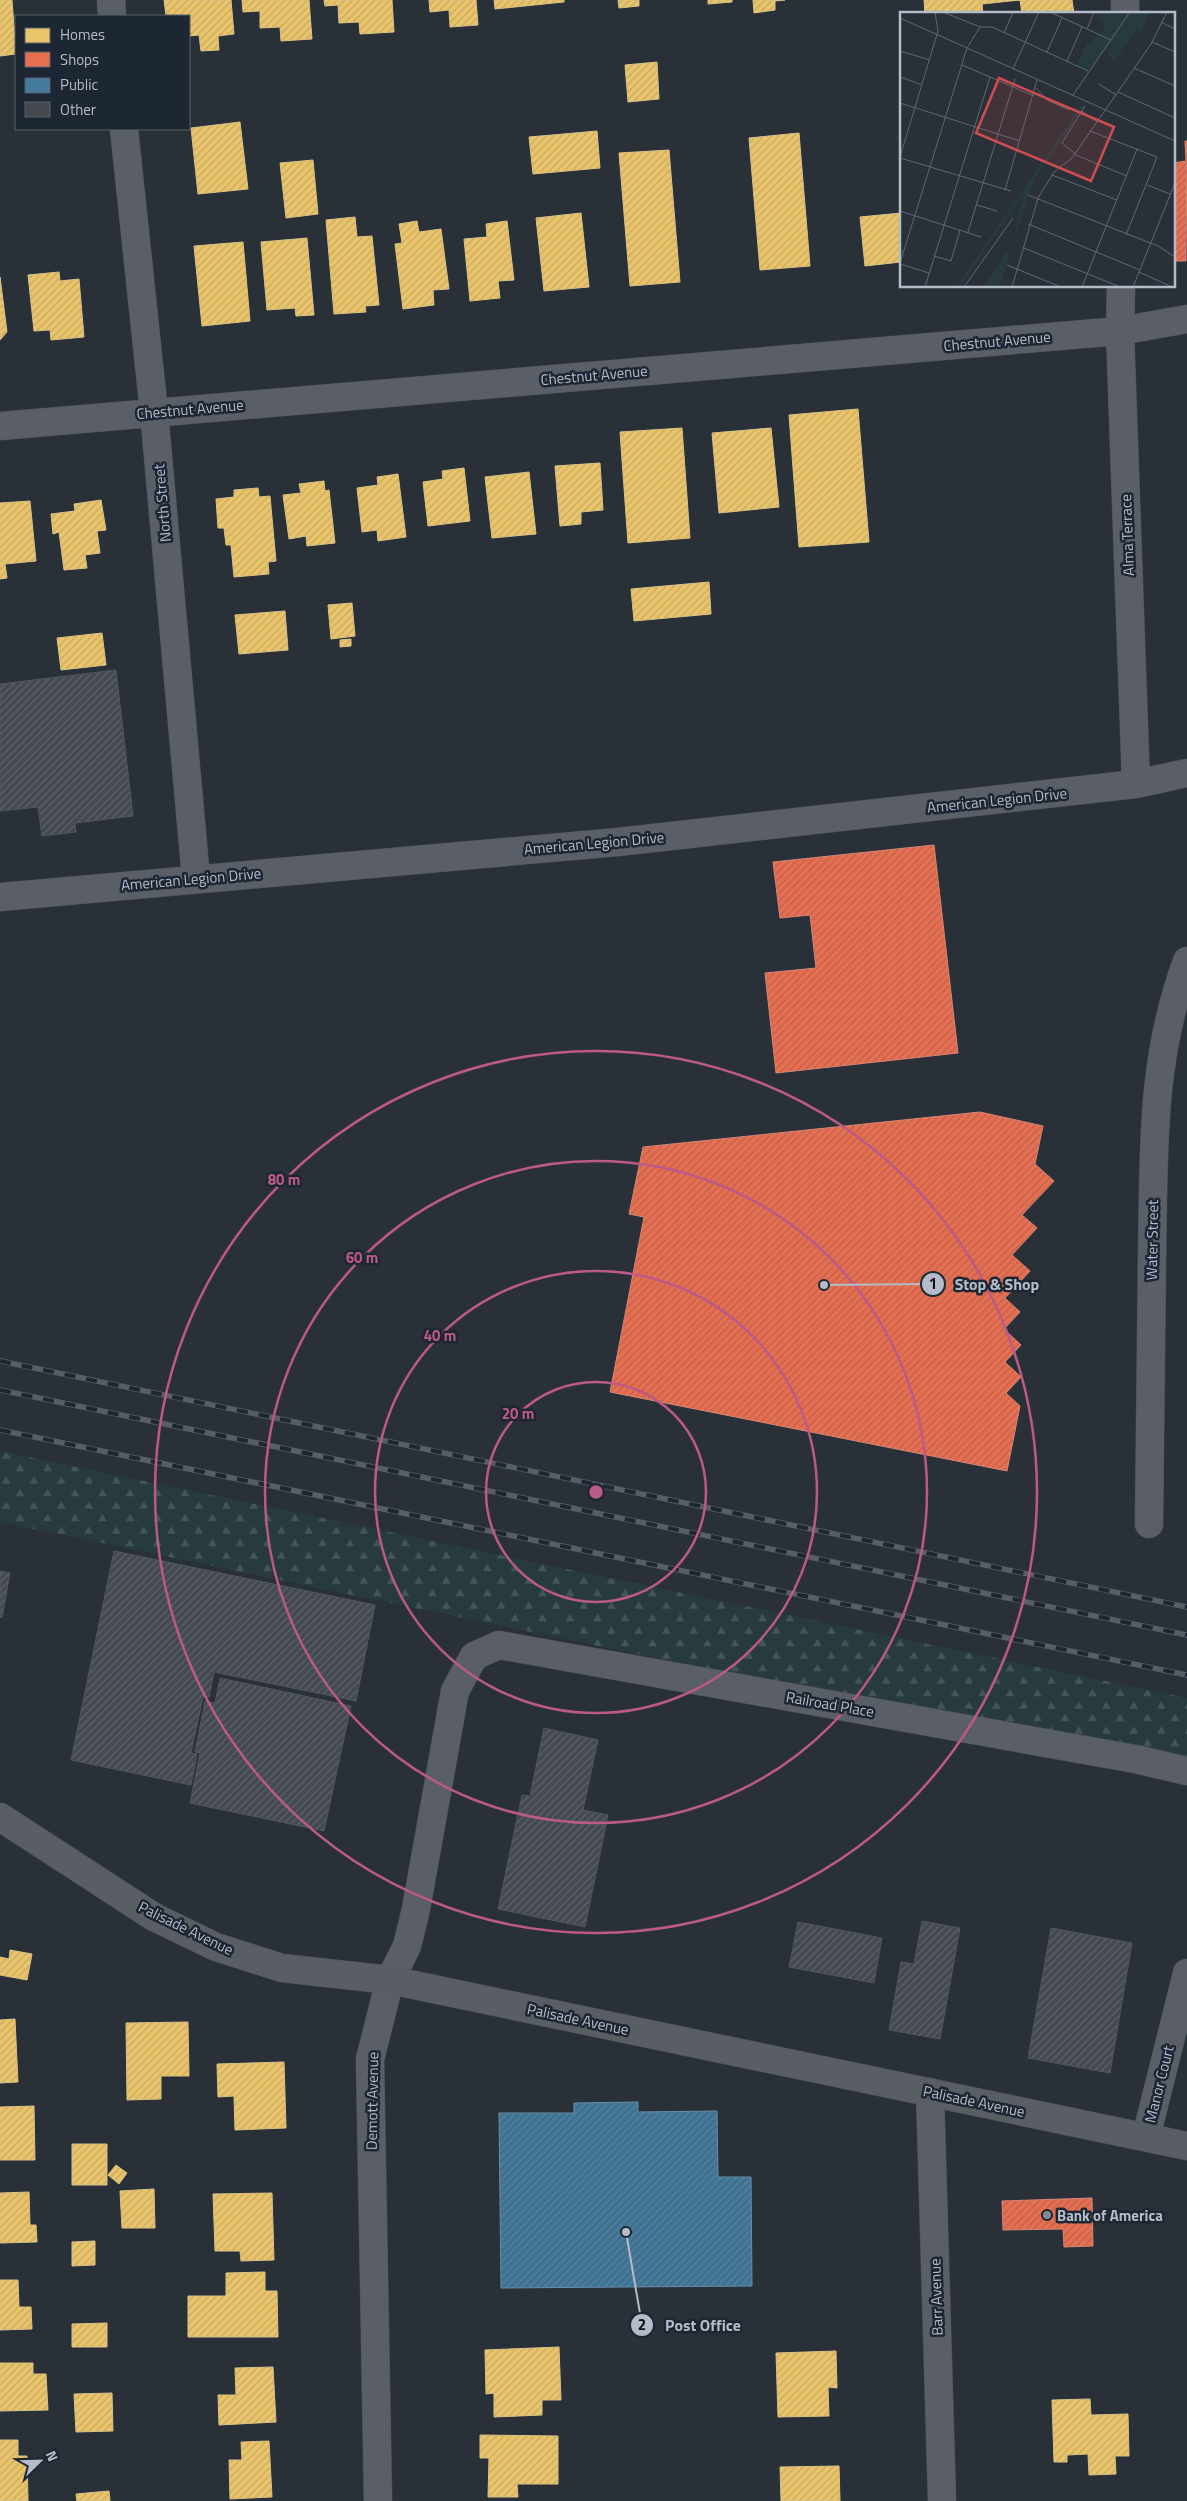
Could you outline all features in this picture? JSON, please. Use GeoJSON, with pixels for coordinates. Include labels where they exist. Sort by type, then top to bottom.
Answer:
{"type":"FeatureCollection","features":[{"type":"Feature","properties":{"kind":"street"},"geometry":{"type":"LineString","coordinates":[[110,0],[112,15]]}},
{"type":"Feature","properties":{"kind":"street","name":"North Street"},"geometry":{"type":"LineString","coordinates":[[124,130],[154,412],[196,878]]}},
{"type":"Feature","properties":{"kind":"street","name":"Alma Terrace"},"geometry":{"type":"LineString","coordinates":[[1121,288],[1120,331],[1136,784]]}},
{"type":"Feature","properties":{"kind":"street","name":"Chestnut Avenue"},"geometry":{"type":"LineString","coordinates":[[0,426],[1120,331],[1187,319]]}},
{"type":"Feature","properties":{"kind":"street","name":"American Legion Drive"},"geometry":{"type":"LineString","coordinates":[[0,897],[196,878],[618,842],[1136,784],[1187,773]]}},
{"type":"Feature","properties":{"kind":"street","name":"Water Street"},"geometry":{"type":"LineString","coordinates":[[1149,1524],[1154,1114],[1163,1045],[1178,986],[1187,961]]}},
{"type":"Feature","properties":{"kind":"street","name":"Railroad Place"},"geometry":{"type":"LineString","coordinates":[[474,1656],[499,1645],[1135,1759],[1187,1771]]}},
{"type":"Feature","properties":{"kind":"street","name":"Demott Avenue"},"geometry":{"type":"LineString","coordinates":[[378,2501],[370,2059],[390,1980],[407,1946],[416,1909],[454,1691],[474,1656]]}},
{"type":"Feature","properties":{"kind":"street","name":"Palisade Avenue"},"geometry":{"type":"LineString","coordinates":[[0,1817],[154,1917],[216,1947],[282,1968],[390,1980],[1187,2146]]}},
{"type":"Feature","properties":{"kind":"street","name":"Manor Court"},"geometry":{"type":"LineString","coordinates":[[1146,2137],[1187,1973]]}},
{"type":"Feature","properties":{"kind":"street","name":"Barr Avenue"},"geometry":{"type":"LineString","coordinates":[[930,2092],[942,2501]]}},
{"type":"Feature","properties":{"kind":"green space"},"geometry":{"type":"Polygon","coordinates":[[[0,1451],[1187,1698],[1187,1768],[0,1522],[0,1451]]]}},
{"type":"Feature","properties":{"kind":"building: Homes"},"geometry":{"type":"Polygon","coordinates":[[[0,0],[12,0],[15,54],[0,56],[0,0]]]}},
{"type":"Feature","properties":{"kind":"building: Homes"},"geometry":{"type":"Polygon","coordinates":[[[164,0],[231,0],[234,34],[218,36],[219,50],[201,51],[199,35],[190,36],[190,15],[166,15],[164,0]]]}},
{"type":"Feature","properties":{"kind":"building: Homes"},"geometry":{"type":"Polygon","coordinates":[[[242,0],[309,0],[312,39],[281,41],[280,27],[260,28],[260,11],[243,12],[242,0]]]}},
{"type":"Feature","properties":{"kind":"building: Homes"},"geometry":{"type":"Polygon","coordinates":[[[324,0],[392,0],[394,32],[360,34],[359,22],[339,23],[338,5],[325,6],[324,0]]]}},
{"type":"Feature","properties":{"kind":"building: Homes"},"geometry":{"type":"Polygon","coordinates":[[[429,0],[476,0],[478,25],[450,27],[449,10],[430,12],[429,0]]]}},
{"type":"Feature","properties":{"kind":"building: Homes"},"geometry":{"type":"Polygon","coordinates":[[[494,0],[564,0],[564,2],[495,9],[494,0]]]}},
{"type":"Feature","properties":{"kind":"building: Homes"},"geometry":{"type":"Polygon","coordinates":[[[618,0],[639,0],[639,6],[619,8],[618,0]]]}},
{"type":"Feature","properties":{"kind":"building: Homes"},"geometry":{"type":"Polygon","coordinates":[[[708,0],[732,0],[732,2],[708,4],[708,0]]]}},
{"type":"Feature","properties":{"kind":"building: Homes"},"geometry":{"type":"Polygon","coordinates":[[[753,0],[785,0],[775,1],[775,10],[754,13],[753,0]]]}},
{"type":"Feature","properties":{"kind":"building: Homes"},"geometry":{"type":"Polygon","coordinates":[[[924,0],[1020,0],[982,4],[983,12],[925,12],[924,0]]]}},
{"type":"Feature","properties":{"kind":"building: Homes"},"geometry":{"type":"Polygon","coordinates":[[[1020,0],[1072,0],[1074,12],[1022,12],[1020,0]]]}},
{"type":"Feature","properties":{"kind":"building: Homes"},"geometry":{"type":"Polygon","coordinates":[[[657,62],[659,99],[628,102],[625,65],[657,62]]]}},
{"type":"Feature","properties":{"kind":"building: Homes"},"geometry":{"type":"Polygon","coordinates":[[[240,122],[248,189],[198,194],[191,128],[240,122]]]}},
{"type":"Feature","properties":{"kind":"building: Homes"},"geometry":{"type":"Polygon","coordinates":[[[597,131],[600,168],[533,174],[529,137],[597,131]]]}},
{"type":"Feature","properties":{"kind":"building: Homes"},"geometry":{"type":"Polygon","coordinates":[[[799,133],[810,266],[760,270],[749,138],[799,133]]]}},
{"type":"Feature","properties":{"kind":"building: Homes"},"geometry":{"type":"Polygon","coordinates":[[[669,150],[680,282],[630,286],[619,153],[669,150]]]}},
{"type":"Feature","properties":{"kind":"building: Homes"},"geometry":{"type":"Polygon","coordinates":[[[313,160],[318,214],[286,218],[280,163],[313,160]]]}},
{"type":"Feature","properties":{"kind":"building: Homes"},"geometry":{"type":"Polygon","coordinates":[[[581,213],[589,287],[544,291],[536,218],[581,213]]]}},
{"type":"Feature","properties":{"kind":"building: Homes"},"geometry":{"type":"Polygon","coordinates":[[[900,213],[900,262],[865,266],[860,217],[900,213]]]}},
{"type":"Feature","properties":{"kind":"building: Homes"},"geometry":{"type":"Polygon","coordinates":[[[355,217],[357,237],[372,236],[379,305],[365,306],[366,312],[334,314],[326,220],[355,217]]]}},
{"type":"Feature","properties":{"kind":"building: Homes"},"geometry":{"type":"Polygon","coordinates":[[[417,221],[419,232],[441,229],[449,289],[433,290],[434,305],[403,309],[395,244],[402,243],[399,224],[417,221]]]}},
{"type":"Feature","properties":{"kind":"building: Homes"},"geometry":{"type":"Polygon","coordinates":[[[507,221],[514,280],[498,281],[500,298],[470,301],[464,239],[487,237],[486,224],[507,221]]]}},
{"type":"Feature","properties":{"kind":"building: Homes"},"geometry":{"type":"Polygon","coordinates":[[[307,238],[314,315],[296,316],[295,308],[267,310],[261,242],[307,238]]]}},
{"type":"Feature","properties":{"kind":"building: Homes"},"geometry":{"type":"Polygon","coordinates":[[[243,242],[250,321],[202,326],[194,246],[243,242]]]}},
{"type":"Feature","properties":{"kind":"building: Homes"},"geometry":{"type":"Polygon","coordinates":[[[59,272],[60,281],[79,279],[84,337],[51,340],[50,330],[34,331],[28,275],[59,272]]]}},
{"type":"Feature","properties":{"kind":"building: Homes"},"geometry":{"type":"Polygon","coordinates":[[[0,277],[7,332],[0,340],[0,277]]]}},
{"type":"Feature","properties":{"kind":"building: Homes"},"geometry":{"type":"Polygon","coordinates":[[[858,409],[869,542],[799,547],[789,415],[858,409]]]}},
{"type":"Feature","properties":{"kind":"building: Homes"},"geometry":{"type":"Polygon","coordinates":[[[682,428],[690,538],[628,543],[620,432],[682,428]]]}},
{"type":"Feature","properties":{"kind":"building: Homes"},"geometry":{"type":"Polygon","coordinates":[[[771,428],[779,507],[719,513],[712,433],[771,428]]]}},
{"type":"Feature","properties":{"kind":"building: Homes"},"geometry":{"type":"Polygon","coordinates":[[[600,463],[603,510],[581,512],[581,524],[560,526],[555,466],[600,463]]]}},
{"type":"Feature","properties":{"kind":"building: Homes"},"geometry":{"type":"Polygon","coordinates":[[[464,468],[470,521],[428,526],[423,482],[443,479],[442,471],[464,468]]]}},
{"type":"Feature","properties":{"kind":"building: Homes"},"geometry":{"type":"Polygon","coordinates":[[[529,472],[536,534],[492,538],[485,477],[529,472]]]}},
{"type":"Feature","properties":{"kind":"building: Homes"},"geometry":{"type":"Polygon","coordinates":[[[398,474],[406,537],[378,541],[377,530],[362,532],[357,488],[378,485],[377,477],[398,474]]]}},
{"type":"Feature","properties":{"kind":"building: Homes"},"geometry":{"type":"Polygon","coordinates":[[[324,481],[325,491],[329,490],[335,543],[307,546],[306,536],[289,539],[283,495],[301,493],[299,484],[324,481]]]}},
{"type":"Feature","properties":{"kind":"building: Homes"},"geometry":{"type":"Polygon","coordinates":[[[258,488],[259,497],[270,496],[276,561],[268,562],[269,574],[234,577],[231,545],[226,545],[224,528],[218,528],[216,499],[234,497],[234,490],[258,488]]]}},
{"type":"Feature","properties":{"kind":"building: Homes"},"geometry":{"type":"Polygon","coordinates":[[[101,500],[106,530],[97,531],[100,553],[85,555],[87,568],[64,570],[59,532],[53,534],[51,514],[75,511],[74,504],[101,500]]]}},
{"type":"Feature","properties":{"kind":"building: Homes"},"geometry":{"type":"Polygon","coordinates":[[[30,501],[36,561],[5,564],[7,578],[0,579],[0,503],[30,501]]]}},
{"type":"Feature","properties":{"kind":"building: Homes"},"geometry":{"type":"Polygon","coordinates":[[[709,582],[711,614],[634,621],[631,589],[709,582]]]}},
{"type":"Feature","properties":{"kind":"building: Homes"},"geometry":{"type":"Polygon","coordinates":[[[352,603],[355,636],[331,639],[328,605],[352,603]]]}},
{"type":"Feature","properties":{"kind":"building: Homes"},"geometry":{"type":"Polygon","coordinates":[[[285,611],[288,650],[239,654],[235,615],[285,611]]]}},
{"type":"Feature","properties":{"kind":"building: Homes"},"geometry":{"type":"Polygon","coordinates":[[[102,633],[106,665],[61,670],[57,638],[102,633]]]}},
{"type":"Feature","properties":{"kind":"building: Homes"},"geometry":{"type":"Polygon","coordinates":[[[351,639],[351,646],[340,647],[340,640],[351,639]]]}},
{"type":"Feature","properties":{"kind":"building: Homes"},"geometry":{"type":"Polygon","coordinates":[[[10,1950],[32,1954],[27,1980],[0,1975],[0,1957],[9,1959],[10,1950]]]}},
{"type":"Feature","properties":{"kind":"building: Homes"},"geometry":{"type":"Polygon","coordinates":[[[15,2019],[18,2082],[0,2083],[0,2020],[15,2019]]]}},
{"type":"Feature","properties":{"kind":"building: Homes"},"geometry":{"type":"Polygon","coordinates":[[[188,2022],[189,2076],[161,2076],[161,2099],[127,2100],[126,2023],[188,2022]]]}},
{"type":"Feature","properties":{"kind":"building: Homes"},"geometry":{"type":"Polygon","coordinates":[[[284,2062],[286,2128],[235,2130],[234,2096],[218,2097],[217,2064],[284,2062]]]}},
{"type":"Feature","properties":{"kind":"building: Homes"},"geometry":{"type":"Polygon","coordinates":[[[34,2106],[35,2160],[0,2160],[0,2107],[34,2106]]]}},
{"type":"Feature","properties":{"kind":"building: Homes"},"geometry":{"type":"Polygon","coordinates":[[[72,2144],[107,2144],[107,2185],[72,2185],[72,2144]]]}},
{"type":"Feature","properties":{"kind":"building: Homes"},"geometry":{"type":"Polygon","coordinates":[[[116,2165],[127,2173],[119,2184],[108,2175],[116,2165]]]}},
{"type":"Feature","properties":{"kind":"building: Homes"},"geometry":{"type":"Polygon","coordinates":[[[154,2189],[155,2228],[122,2228],[120,2191],[154,2189]]]}},
{"type":"Feature","properties":{"kind":"building: Homes"},"geometry":{"type":"Polygon","coordinates":[[[29,2192],[30,2225],[36,2225],[37,2242],[0,2243],[0,2193],[29,2192]]]}},
{"type":"Feature","properties":{"kind":"building: Homes"},"geometry":{"type":"Polygon","coordinates":[[[272,2193],[274,2260],[241,2261],[240,2251],[215,2251],[213,2194],[272,2193]]]}},
{"type":"Feature","properties":{"kind":"building: Homes"},"geometry":{"type":"Polygon","coordinates":[[[95,2241],[95,2265],[72,2266],[72,2242],[95,2241]]]}},
{"type":"Feature","properties":{"kind":"building: Homes"},"geometry":{"type":"Polygon","coordinates":[[[265,2272],[265,2291],[277,2291],[278,2337],[188,2337],[188,2296],[226,2296],[226,2273],[265,2272]]]}},
{"type":"Feature","properties":{"kind":"building: Homes"},"geometry":{"type":"Polygon","coordinates":[[[0,2280],[18,2280],[19,2307],[31,2307],[32,2329],[0,2330],[0,2280]]]}},
{"type":"Feature","properties":{"kind":"building: Homes"},"geometry":{"type":"Polygon","coordinates":[[[107,2323],[107,2347],[72,2347],[72,2324],[107,2323]]]}},
{"type":"Feature","properties":{"kind":"building: Homes"},"geometry":{"type":"Polygon","coordinates":[[[559,2347],[561,2400],[542,2400],[542,2415],[494,2417],[494,2393],[486,2394],[485,2350],[559,2347]]]}},
{"type":"Feature","properties":{"kind":"building: Homes"},"geometry":{"type":"Polygon","coordinates":[[[836,2351],[837,2388],[828,2387],[829,2416],[778,2417],[776,2353],[836,2351]]]}},
{"type":"Feature","properties":{"kind":"building: Homes"},"geometry":{"type":"Polygon","coordinates":[[[0,2363],[33,2363],[33,2374],[46,2374],[48,2410],[0,2411],[0,2363]]]}},
{"type":"Feature","properties":{"kind":"building: Homes"},"geometry":{"type":"Polygon","coordinates":[[[273,2367],[276,2422],[219,2425],[218,2395],[236,2395],[235,2368],[273,2367]]]}},
{"type":"Feature","properties":{"kind":"building: Homes"},"geometry":{"type":"Polygon","coordinates":[[[112,2393],[113,2431],[76,2432],[74,2394],[112,2393]]]}},
{"type":"Feature","properties":{"kind":"building: Homes"},"geometry":{"type":"Polygon","coordinates":[[[1090,2399],[1091,2415],[1128,2414],[1129,2456],[1115,2456],[1116,2474],[1089,2475],[1088,2454],[1067,2455],[1067,2462],[1054,2462],[1052,2400],[1090,2399]]]}},
{"type":"Feature","properties":{"kind":"building: Homes"},"geometry":{"type":"Polygon","coordinates":[[[480,2435],[558,2436],[558,2484],[517,2484],[518,2497],[488,2497],[489,2458],[480,2458],[480,2435]]]}},
{"type":"Feature","properties":{"kind":"building: Homes"},"geometry":{"type":"Polygon","coordinates":[[[0,2440],[18,2440],[18,2456],[27,2456],[28,2501],[0,2501],[0,2440]]]}},
{"type":"Feature","properties":{"kind":"building: Homes"},"geometry":{"type":"Polygon","coordinates":[[[269,2441],[272,2497],[230,2499],[229,2460],[242,2460],[241,2442],[269,2441]]]}},
{"type":"Feature","properties":{"kind":"building: Homes"},"geometry":{"type":"Polygon","coordinates":[[[839,2466],[840,2501],[781,2501],[780,2467],[839,2466]]]}},
{"type":"Feature","properties":{"kind":"building: Homes"},"geometry":{"type":"Polygon","coordinates":[[[109,2491],[110,2501],[77,2501],[76,2494],[109,2491]]]}},
{"type":"Feature","properties":{"kind":"building: Shops"},"geometry":{"type":"Polygon","coordinates":[[[1185,141],[1187,141],[1186,261],[1174,261],[1174,163],[1186,161],[1185,141]]]}},
{"type":"Feature","properties":{"kind":"building: Shops"},"geometry":{"type":"Polygon","coordinates":[[[934,845],[958,1053],[776,1073],[765,973],[816,968],[810,915],[780,918],[773,862],[934,845]]]}},
{"type":"Feature","properties":{"kind":"building: Shops"},"geometry":{"type":"Polygon","coordinates":[[[980,1112],[1043,1126],[1035,1164],[1054,1181],[1022,1215],[1037,1228],[1012,1255],[1030,1271],[1005,1298],[1020,1312],[1004,1329],[1021,1345],[1005,1362],[1021,1377],[1006,1393],[1020,1406],[1007,1471],[610,1392],[644,1217],[629,1214],[643,1147],[980,1112]]]}},
{"type":"Feature","properties":{"kind":"building: Shops","name":"Bank of America"},"geometry":{"type":"Polygon","coordinates":[[[1092,2198],[1093,2246],[1064,2247],[1063,2229],[1003,2230],[1002,2201],[1092,2198]]]}},
{"type":"Feature","properties":{"kind":"building: Public"},"geometry":{"type":"Polygon","coordinates":[[[638,2102],[638,2112],[717,2111],[718,2177],[751,2177],[752,2286],[501,2288],[499,2113],[574,2113],[574,2103],[638,2102]]]}},
{"type":"Feature","properties":{"kind":"building: Other"},"geometry":{"type":"Polygon","coordinates":[[[116,670],[133,816],[75,823],[76,832],[42,836],[38,807],[0,811],[0,684],[116,670]]]}},
{"type":"Feature","properties":{"kind":"building: Other"},"geometry":{"type":"Polygon","coordinates":[[[114,1551],[375,1605],[356,1701],[214,1672],[209,1697],[203,1697],[191,1753],[197,1754],[191,1785],[71,1760],[114,1551]]]}},
{"type":"Feature","properties":{"kind":"building: Other"},"geometry":{"type":"Polygon","coordinates":[[[0,1571],[10,1573],[2,1618],[0,1617],[0,1571]]]}},
{"type":"Feature","properties":{"kind":"building: Other"},"geometry":{"type":"Polygon","coordinates":[[[220,1678],[351,1706],[324,1831],[190,1803],[200,1753],[195,1752],[205,1701],[215,1703],[220,1678]]]}},
{"type":"Feature","properties":{"kind":"building: Other"},"geometry":{"type":"Polygon","coordinates":[[[544,1728],[598,1740],[583,1810],[608,1815],[585,1927],[498,1909],[522,1795],[530,1796],[544,1728]]]}},
{"type":"Feature","properties":{"kind":"building: Other"},"geometry":{"type":"Polygon","coordinates":[[[922,1921],[960,1928],[940,2039],[889,2030],[901,1962],[914,1964],[922,1921]]]}},
{"type":"Feature","properties":{"kind":"building: Other"},"geometry":{"type":"Polygon","coordinates":[[[798,1922],[882,1938],[874,1983],[789,1967],[798,1922]]]}},
{"type":"Feature","properties":{"kind":"building: Other"},"geometry":{"type":"Polygon","coordinates":[[[1051,1928],[1132,1943],[1110,2073],[1028,2058],[1051,1928]]]}},
{"type":"Feature","properties":{"kind":"railway"},"geometry":{"type":"LineString","coordinates":[[0,1361],[1187,1607]]}},
{"type":"Feature","properties":{"kind":"railway"},"geometry":{"type":"LineString","coordinates":[[0,1390],[1187,1635]]}},
{"type":"Feature","properties":{"kind":"railway"},"geometry":{"type":"LineString","coordinates":[[0,1430],[1187,1675]]}},
{"type":"Feature","properties":{"kind":"place","name":"Stop & Shop"},"geometry":{"type":"Point","coordinates":[824,1285]}},
{"type":"Feature","properties":{"kind":"place","name":"Bank of America"},"geometry":{"type":"Point","coordinates":[1047,2215]}},
{"type":"Feature","properties":{"kind":"place","name":"Post Office"},"geometry":{"type":"Point","coordinates":[626,2232]}}]}
